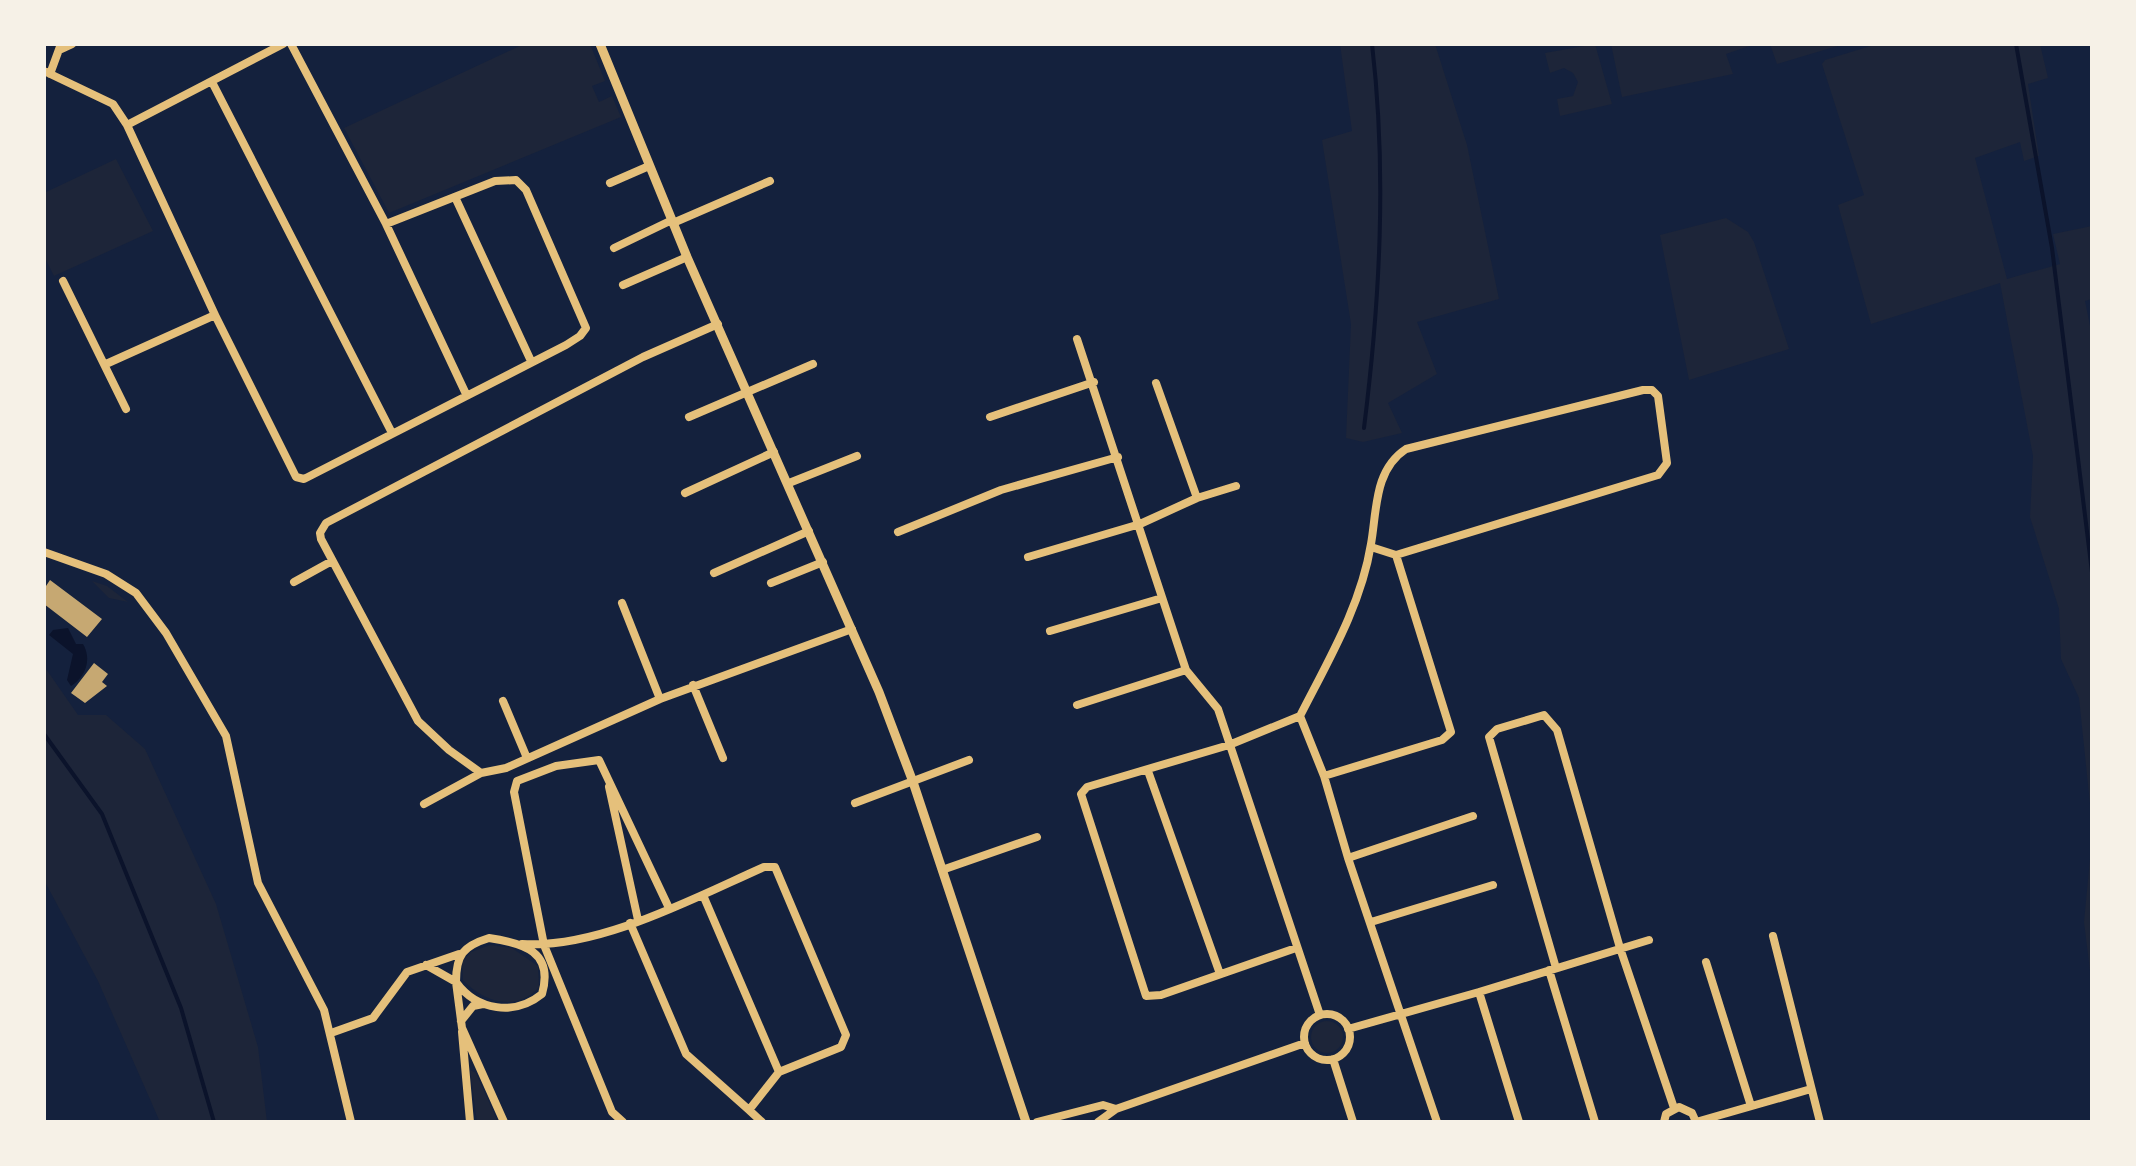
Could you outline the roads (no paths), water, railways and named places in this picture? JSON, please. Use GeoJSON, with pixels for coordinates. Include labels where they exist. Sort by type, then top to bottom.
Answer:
{"type":"FeatureCollection","features":[{"type":"Feature","properties":{"kind":"street"},"geometry":{"type":"LineString","coordinates":[[72,44],[60,47],[47,73],[113,104],[127,125],[215,315],[296,477],[304,479],[580,336],[586,322],[526,190],[511,178],[386,224]]}},
{"type":"Feature","properties":{"kind":"street"},"geometry":{"type":"LineString","coordinates":[[127,125],[283,44]]}},
{"type":"Feature","properties":{"kind":"street"},"geometry":{"type":"LineString","coordinates":[[291,44],[386,224],[466,394]]}},
{"type":"Feature","properties":{"kind":"street"},"geometry":{"type":"LineString","coordinates":[[600,44],[687,257],[852,629],[913,782],[1026,1122]]}},
{"type":"Feature","properties":{"kind":"street"},"geometry":{"type":"LineString","coordinates":[[212,82],[392,433]]}},
{"type":"Feature","properties":{"kind":"street"},"geometry":{"type":"LineString","coordinates":[[610,183],[649,166]]}},
{"type":"Feature","properties":{"kind":"street"},"geometry":{"type":"LineString","coordinates":[[614,248],[770,181]]}},
{"type":"Feature","properties":{"kind":"street"},"geometry":{"type":"LineString","coordinates":[[455,197],[531,361]]}},
{"type":"Feature","properties":{"kind":"street"},"geometry":{"type":"LineString","coordinates":[[623,285],[687,257]]}},
{"type":"Feature","properties":{"kind":"street"},"geometry":{"type":"LineString","coordinates":[[63,281],[126,409]]}},
{"type":"Feature","properties":{"kind":"street"},"geometry":{"type":"LineString","coordinates":[[106,364],[215,315]]}},
{"type":"Feature","properties":{"kind":"street"},"geometry":{"type":"LineString","coordinates":[[481,773],[449,750],[418,721],[320,533],[326,523],[643,357],[718,324]]}},
{"type":"Feature","properties":{"kind":"street"},"geometry":{"type":"LineString","coordinates":[[1077,339],[1094,382],[1186,670],[1218,709],[1320,1015]]}},
{"type":"Feature","properties":{"kind":"street"},"geometry":{"type":"LineString","coordinates":[[689,417],[813,364]]}},
{"type":"Feature","properties":{"kind":"street"},"geometry":{"type":"LineString","coordinates":[[990,417],[1094,382]]}},
{"type":"Feature","properties":{"kind":"street"},"geometry":{"type":"LineString","coordinates":[[1156,383],[1197,498]]}},
{"type":"Feature","properties":{"kind":"street"},"geometry":{"type":"LineString","coordinates":[[1296,948],[1152,997],[1143,993],[1081,794],[1087,787],[1229,745],[1300,716],[1352,611],[1371,547],[1385,472],[1406,449],[1643,390],[1652,390],[1658,396],[1667,463],[1663,472],[1396,555],[1371,547]]}},
{"type":"Feature","properties":{"kind":"street"},"geometry":{"type":"LineString","coordinates":[[685,493],[774,452]]}},
{"type":"Feature","properties":{"kind":"street"},"geometry":{"type":"LineString","coordinates":[[789,483],[857,456]]}},
{"type":"Feature","properties":{"kind":"street"},"geometry":{"type":"LineString","coordinates":[[898,532],[1001,490],[1118,457]]}},
{"type":"Feature","properties":{"kind":"street"},"geometry":{"type":"LineString","coordinates":[[1028,557],[1140,524],[1197,498],[1236,486]]}},
{"type":"Feature","properties":{"kind":"street"},"geometry":{"type":"LineString","coordinates":[[714,573],[809,531]]}},
{"type":"Feature","properties":{"kind":"street"},"geometry":{"type":"LineString","coordinates":[[44,552],[106,574],[136,593],[154,615],[196,683],[232,753],[258,883],[300,960],[331,1033],[351,1122]]}},
{"type":"Feature","properties":{"kind":"street"},"geometry":{"type":"LineString","coordinates":[[1324,776],[1442,740],[1451,732],[1396,555]]}},
{"type":"Feature","properties":{"kind":"street"},"geometry":{"type":"LineString","coordinates":[[294,582],[332,561]]}},
{"type":"Feature","properties":{"kind":"street"},"geometry":{"type":"LineString","coordinates":[[771,583],[823,562]]}},
{"type":"Feature","properties":{"kind":"street"},"geometry":{"type":"LineString","coordinates":[[1050,631],[1162,598]]}},
{"type":"Feature","properties":{"kind":"street"},"geometry":{"type":"LineString","coordinates":[[622,603],[660,699]]}},
{"type":"Feature","properties":{"kind":"street"},"geometry":{"type":"LineString","coordinates":[[424,804],[481,773],[527,758],[693,685],[852,629]]}},
{"type":"Feature","properties":{"kind":"street"},"geometry":{"type":"LineString","coordinates":[[1077,705],[1186,670]]}},
{"type":"Feature","properties":{"kind":"street"},"geometry":{"type":"LineString","coordinates":[[693,685],[723,758]]}},
{"type":"Feature","properties":{"kind":"street"},"geometry":{"type":"LineString","coordinates":[[503,701],[527,758]]}},
{"type":"Feature","properties":{"kind":"street"},"geometry":{"type":"LineString","coordinates":[[1595,1122],[1490,742],[1490,734],[1497,729],[1544,715],[1552,721],[1620,948],[1674,1108]]}},
{"type":"Feature","properties":{"kind":"street"},"geometry":{"type":"LineString","coordinates":[[1300,716],[1324,776],[1348,858],[1403,1013],[1437,1122]]}},
{"type":"Feature","properties":{"kind":"street"},"geometry":{"type":"LineString","coordinates":[[623,1122],[612,1112],[544,945],[514,786],[517,781],[556,766],[594,758],[603,763],[605,770],[634,921],[686,1054],[762,1122]]}},
{"type":"Feature","properties":{"kind":"street"},"geometry":{"type":"LineString","coordinates":[[855,803],[969,760]]}},
{"type":"Feature","properties":{"kind":"street"},"geometry":{"type":"LineString","coordinates":[[605,770],[669,908]]}},
{"type":"Feature","properties":{"kind":"street"},"geometry":{"type":"LineString","coordinates":[[1148,771],[1220,974]]}},
{"type":"Feature","properties":{"kind":"street"},"geometry":{"type":"LineString","coordinates":[[1348,858],[1473,816]]}},
{"type":"Feature","properties":{"kind":"street"},"geometry":{"type":"LineString","coordinates":[[942,870],[1037,837]]}},
{"type":"Feature","properties":{"kind":"street"},"geometry":{"type":"LineString","coordinates":[[331,1033],[373,1018],[407,972],[459,954],[466,946],[489,938],[522,944],[556,945],[669,908],[764,867],[775,867],[846,1035],[841,1047],[779,1072],[749,1110]]}},
{"type":"Feature","properties":{"kind":"street"},"geometry":{"type":"LineString","coordinates":[[1371,922],[1493,885]]}},
{"type":"Feature","properties":{"kind":"street"},"geometry":{"type":"LineString","coordinates":[[703,895],[779,1072]]}},
{"type":"Feature","properties":{"kind":"street"},"geometry":{"type":"LineString","coordinates":[[1773,936],[1820,1122]]}},
{"type":"Feature","properties":{"kind":"street"},"geometry":{"type":"LineString","coordinates":[[1348,1029],[1649,940]]}},
{"type":"Feature","properties":{"kind":"street"},"geometry":{"type":"LineString","coordinates":[[522,944],[537,955],[546,972]]}},
{"type":"Feature","properties":{"kind":"street"},"geometry":{"type":"LineString","coordinates":[[542,994],[556,945]]}},
{"type":"Feature","properties":{"kind":"street"},"geometry":{"type":"LineString","coordinates":[[459,954],[456,982],[470,1122]]}},
{"type":"Feature","properties":{"kind":"street"},"geometry":{"type":"LineString","coordinates":[[1706,962],[1751,1106]]}},
{"type":"Feature","properties":{"kind":"street"},"geometry":{"type":"LineString","coordinates":[[426,965],[456,982],[483,1004]]}},
{"type":"Feature","properties":{"kind":"street"},"geometry":{"type":"LineString","coordinates":[[1479,992],[1519,1122]]}},
{"type":"Feature","properties":{"kind":"street"},"geometry":{"type":"LineString","coordinates":[[462,1024],[473,1006],[483,1004],[519,1008],[542,994],[562,994]]}},
{"type":"Feature","properties":{"kind":"street"},"geometry":{"type":"LineString","coordinates":[[1320,1015],[1337,1016],[1348,1029],[1348,1045],[1333,1059],[1316,1057],[1305,1043],[1307,1026],[1320,1015]]}},
{"type":"Feature","properties":{"kind":"street"},"geometry":{"type":"LineString","coordinates":[[462,1024],[504,1122]]}},
{"type":"Feature","properties":{"kind":"street"},"geometry":{"type":"LineString","coordinates":[[1098,1122],[1116,1109],[1305,1043]]}},
{"type":"Feature","properties":{"kind":"street"},"geometry":{"type":"LineString","coordinates":[[1333,1059],[1353,1122]]}},
{"type":"Feature","properties":{"kind":"street"},"geometry":{"type":"LineString","coordinates":[[1674,1108],[1688,1109],[1696,1122],[1811,1089]]}},
{"type":"Feature","properties":{"kind":"street"},"geometry":{"type":"LineString","coordinates":[[1037,1122],[1061,1119],[1103,1105],[1116,1109]]}},
{"type":"Feature","properties":{"kind":"street"},"geometry":{"type":"LineString","coordinates":[[1664,1122],[1674,1108]]}},
{"type":"Feature","properties":{"kind":"waterway"},"geometry":{"type":"LineString","coordinates":[[1364,428],[1380,236],[1379,140],[1372,44]]}},
{"type":"Feature","properties":{"kind":"waterway"},"geometry":{"type":"LineString","coordinates":[[2016,44],[2052,248],[2092,572]]}},
{"type":"Feature","properties":{"kind":"waterway"},"geometry":{"type":"LineString","coordinates":[[44,734],[102,814],[181,1008],[214,1122]]}}]}
